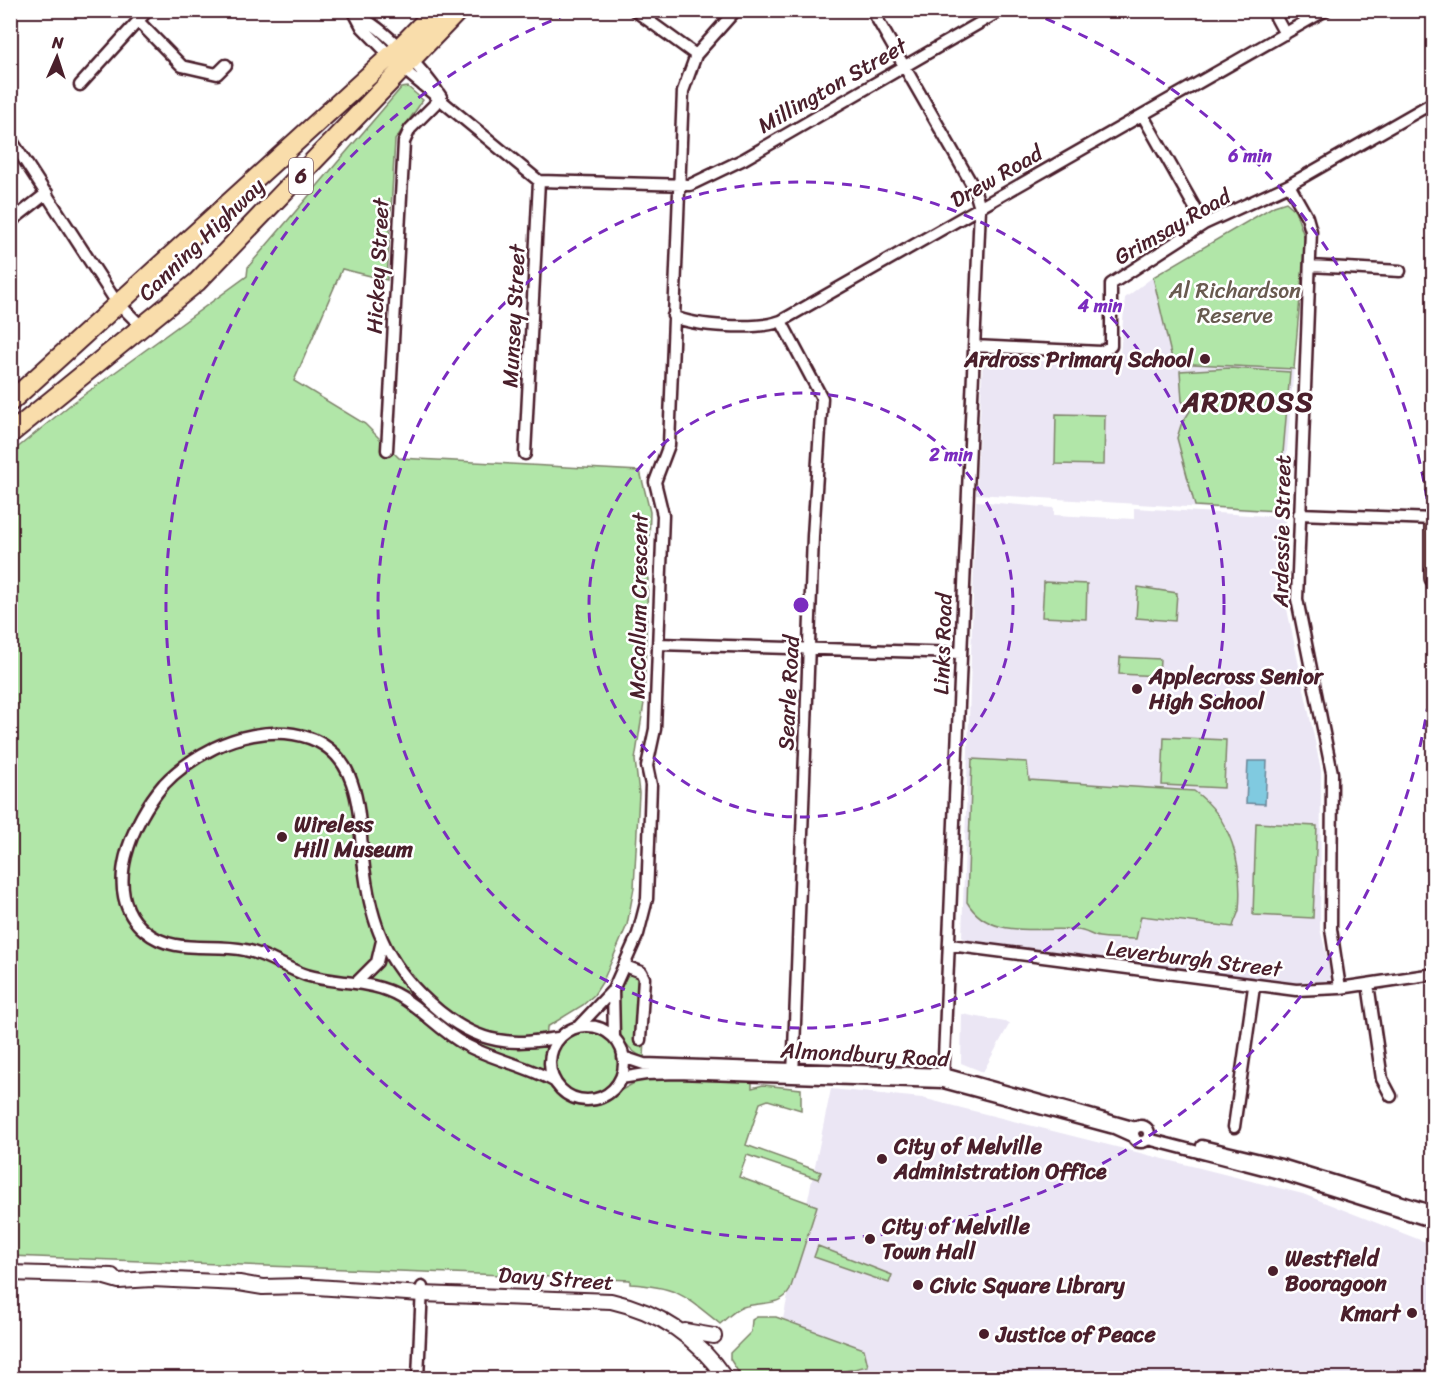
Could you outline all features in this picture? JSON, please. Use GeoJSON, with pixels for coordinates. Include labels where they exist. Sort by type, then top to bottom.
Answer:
{"type":"FeatureCollection","features":[{"type":"Feature","properties":{"kind":"highway","name":"Canning Highway"},"geometry":{"type":"LineString","coordinates":[[10,434],[142,327],[218,261],[401,59],[436,10]]}},
{"type":"Feature","properties":{"kind":"highway","name":"Canning Highway"},"geometry":{"type":"LineString","coordinates":[[10,402],[119,304],[459,10]]}},
{"type":"Feature","properties":{"kind":"highway"},"geometry":{"type":"LineString","coordinates":[[1433,519],[1434,578]]}},
{"type":"Feature","properties":{"kind":"street"},"geometry":{"type":"LineString","coordinates":[[80,85],[148,10]]}},
{"type":"Feature","properties":{"kind":"street"},"geometry":{"type":"LineString","coordinates":[[634,10],[696,55]]}},
{"type":"Feature","properties":{"kind":"street","name":"McCallum Crescent"},"geometry":{"type":"LineString","coordinates":[[579,1026],[613,990],[626,966],[641,926],[648,886],[651,785],[647,766],[655,729],[663,514],[655,482],[669,445],[683,91],[696,55],[736,10]]}},
{"type":"Feature","properties":{"kind":"street"},"geometry":{"type":"LineString","coordinates":[[872,10],[974,188],[980,208]]}},
{"type":"Feature","properties":{"kind":"street","name":"Millington Street"},"geometry":{"type":"LineString","coordinates":[[539,181],[690,185],[711,177],[1002,10]]}},
{"type":"Feature","properties":{"kind":"street"},"geometry":{"type":"LineString","coordinates":[[1272,10],[1285,34]]}},
{"type":"Feature","properties":{"kind":"street","name":"Drew Road"},"geometry":{"type":"LineString","coordinates":[[673,316],[685,322],[760,326],[781,321],[1326,10]]}},
{"type":"Feature","properties":{"kind":"street"},"geometry":{"type":"LineString","coordinates":[[358,12],[362,27],[433,84],[441,98],[539,181]]}},
{"type":"Feature","properties":{"kind":"street"},"geometry":{"type":"LineString","coordinates":[[138,21],[182,66],[217,74],[226,65]]}},
{"type":"Feature","properties":{"kind":"street","name":"Hickey Street"},"geometry":{"type":"LineString","coordinates":[[387,450],[404,142],[410,129],[441,98]]}},
{"type":"Feature","properties":{"kind":"street","name":"Grimsay Road"},"geometry":{"type":"LineString","coordinates":[[974,346],[1101,352],[1111,346],[1110,284],[1204,224],[1289,185],[1434,102]]}},
{"type":"Feature","properties":{"kind":"street"},"geometry":{"type":"LineString","coordinates":[[1143,116],[1204,224]]}},
{"type":"Feature","properties":{"kind":"street"},"geometry":{"type":"LineString","coordinates":[[10,138],[119,304],[142,327]]}},
{"type":"Feature","properties":{"kind":"street","name":"Munsey Street"},"geometry":{"type":"LineString","coordinates":[[525,454],[539,181]]}},
{"type":"Feature","properties":{"kind":"street","name":"Ardessie Street"},"geometry":{"type":"LineString","coordinates":[[1289,185],[1310,224],[1299,514],[1298,610],[1333,784],[1330,928],[1340,988]]}},
{"type":"Feature","properties":{"kind":"street"},"geometry":{"type":"LineString","coordinates":[[10,222],[47,193]]}},
{"type":"Feature","properties":{"kind":"street","name":"Links Road"},"geometry":{"type":"LineString","coordinates":[[944,1078],[980,208]]}},
{"type":"Feature","properties":{"kind":"street"},"geometry":{"type":"LineString","coordinates":[[1310,266],[1400,271]]}},
{"type":"Feature","properties":{"kind":"street","name":"Searle Road"},"geometry":{"type":"LineString","coordinates":[[781,321],[822,398],[793,1073]]}},
{"type":"Feature","properties":{"kind":"street"},"geometry":{"type":"LineString","coordinates":[[1299,514],[1433,519]]}},
{"type":"Feature","properties":{"kind":"street"},"geometry":{"type":"LineString","coordinates":[[657,644],[962,653]]}},
{"type":"Feature","properties":{"kind":"street"},"geometry":{"type":"LineString","coordinates":[[270,733],[315,738],[327,745],[343,763],[353,784],[365,875],[382,940],[419,993],[446,1016],[469,1031],[494,1040],[514,1042],[558,1038],[579,1026],[603,1029],[614,1037],[623,1057],[621,1078],[610,1093],[591,1101],[577,1099],[537,1072],[463,1044],[402,998],[379,987],[357,982],[325,980],[304,975],[263,955],[243,949],[177,946],[147,933],[135,922],[127,907],[122,880],[129,846],[144,813],[165,783],[184,765],[224,743],[249,735],[270,733]]}},
{"type":"Feature","properties":{"kind":"street"},"geometry":{"type":"LineString","coordinates":[[357,982],[377,962],[382,940]]}},
{"type":"Feature","properties":{"kind":"street","name":"Leverburgh Street"},"geometry":{"type":"LineString","coordinates":[[950,945],[1254,987],[1313,991],[1434,974]]}},
{"type":"Feature","properties":{"kind":"street"},"geometry":{"type":"LineString","coordinates":[[626,966],[641,972],[644,978],[640,1040]]}},
{"type":"Feature","properties":{"kind":"street"},"geometry":{"type":"LineString","coordinates":[[1368,984],[1382,1079],[1391,1096]]}},
{"type":"Feature","properties":{"kind":"street"},"geometry":{"type":"LineString","coordinates":[[1234,1127],[1254,987]]}},
{"type":"Feature","properties":{"kind":"street","name":"McCallum Crescent"},"geometry":{"type":"LineString","coordinates":[[613,990],[614,1037]]}},
{"type":"Feature","properties":{"kind":"street"},"geometry":{"type":"LineString","coordinates":[[554,1082],[550,1060],[558,1038]]}},
{"type":"Feature","properties":{"kind":"street","name":"Almondbury Road"},"geometry":{"type":"LineString","coordinates":[[623,1057],[644,1064],[793,1073],[944,1078],[1135,1132],[1144,1126],[1148,1135]]}},
{"type":"Feature","properties":{"kind":"street","name":"Almondbury Road"},"geometry":{"type":"LineString","coordinates":[[621,1078],[677,1073],[793,1073]]}},
{"type":"Feature","properties":{"kind":"street"},"geometry":{"type":"LineString","coordinates":[[1148,1135],[1281,1165],[1434,1212]]}},
{"type":"Feature","properties":{"kind":"street"},"geometry":{"type":"LineString","coordinates":[[1148,1135],[1434,1222]]}},
{"type":"Feature","properties":{"kind":"street","name":"Davy Street"},"geometry":{"type":"LineString","coordinates":[[10,1273],[105,1277],[122,1274],[152,1279],[239,1283],[285,1281],[301,1286],[422,1291],[449,1288],[472,1294],[611,1301],[637,1309],[683,1330],[706,1353],[725,1378]]}},
{"type":"Feature","properties":{"kind":"street"},"geometry":{"type":"LineString","coordinates":[[418,1378],[422,1291]]}},
{"type":"Feature","properties":{"kind":"street","name":"Davy Street"},"geometry":{"type":"LineString","coordinates":[[669,1325],[716,1378]]}},
{"type":"Feature","properties":{"kind":"street"},"geometry":{"type":"LineString","coordinates":[[683,1330],[697,1335],[714,1336]]}},
{"type":"Feature","properties":{"kind":"shaded area","name":"Ardross Primary School"},"geometry":{"type":"Polygon","coordinates":[[[1286,202],[1295,210],[1304,242],[1282,513],[976,494],[983,357],[1101,365],[1114,361],[1120,355],[1125,298],[1153,277],[1274,206],[1286,202]]]}},
{"type":"Feature","properties":{"kind":"shaded area","name":"Applecross Senior High School"},"geometry":{"type":"Polygon","coordinates":[[[976,501],[1054,508],[1054,515],[1134,519],[1134,508],[1285,517],[1287,609],[1321,770],[1320,929],[1331,973],[1330,983],[1313,991],[972,944],[962,937],[976,501]]]}},
{"type":"Feature","properties":{"kind":"shaded area"},"geometry":{"type":"Polygon","coordinates":[[[962,1014],[1010,1023],[983,1072],[961,1063],[962,1014]]]}},
{"type":"Feature","properties":{"kind":"shaded area"},"geometry":{"type":"Polygon","coordinates":[[[831,1089],[922,1098],[1303,1194],[1433,1245],[1433,1378],[812,1378],[867,1367],[783,1319],[831,1089]]]}},
{"type":"Feature","properties":{"kind":"green space"},"geometry":{"type":"Polygon","coordinates":[[[408,87],[423,100],[395,140],[387,280],[342,269],[294,381],[365,424],[399,458],[640,471],[650,512],[644,703],[635,760],[639,793],[634,888],[627,925],[603,981],[594,995],[583,1005],[547,1027],[546,1043],[550,1044],[546,1057],[544,1082],[572,1103],[593,1106],[645,1077],[752,1080],[752,1088],[763,1085],[801,1089],[801,1110],[768,1100],[760,1103],[746,1145],[821,1172],[818,1179],[747,1155],[739,1177],[817,1206],[790,1290],[776,1301],[740,1308],[720,1324],[680,1294],[659,1287],[630,1284],[630,1280],[11,1256],[11,453],[70,405],[247,276],[248,267],[401,88],[408,87]]]}},
{"type":"Feature","properties":{"kind":"green space","name":"Al Richardson Reserve"},"geometry":{"type":"Polygon","coordinates":[[[1286,202],[1295,210],[1305,239],[1294,369],[1173,363],[1153,277],[1274,206],[1286,202]]]}},
{"type":"Feature","properties":{"kind":"green space"},"geometry":{"type":"Polygon","coordinates":[[[1230,368],[1290,372],[1278,511],[1195,506],[1177,438],[1181,425],[1190,411],[1182,401],[1180,371],[1230,368]]]}},
{"type":"Feature","properties":{"kind":"green space"},"geometry":{"type":"Polygon","coordinates":[[[1056,414],[1105,415],[1104,465],[1055,464],[1056,414]]]}},
{"type":"Feature","properties":{"kind":"green space"},"geometry":{"type":"Polygon","coordinates":[[[1044,582],[1087,584],[1086,619],[1042,617],[1044,582]]]}},
{"type":"Feature","properties":{"kind":"green space"},"geometry":{"type":"Polygon","coordinates":[[[1138,587],[1177,593],[1175,621],[1136,618],[1138,587]]]}},
{"type":"Feature","properties":{"kind":"green space"},"geometry":{"type":"Polygon","coordinates":[[[1120,657],[1160,659],[1159,676],[1119,674],[1120,657]]]}},
{"type":"Feature","properties":{"kind":"green space"},"geometry":{"type":"Polygon","coordinates":[[[1164,737],[1226,740],[1224,788],[1162,785],[1164,737]]]}},
{"type":"Feature","properties":{"kind":"green space"},"geometry":{"type":"Polygon","coordinates":[[[972,759],[1027,762],[1029,780],[1194,791],[1218,815],[1226,829],[1237,860],[1239,910],[1233,927],[1141,916],[1136,939],[1099,937],[1077,930],[1016,929],[989,922],[977,914],[967,902],[972,759]]]}},
{"type":"Feature","properties":{"kind":"green space"},"geometry":{"type":"Polygon","coordinates":[[[1256,823],[1317,826],[1313,918],[1253,915],[1256,823]]]}},
{"type":"Feature","properties":{"kind":"green space"},"geometry":{"type":"Polygon","coordinates":[[[634,974],[640,980],[645,1038],[644,1058],[625,1042],[617,1022],[616,1010],[621,987],[627,976],[634,974]]]}},
{"type":"Feature","properties":{"kind":"green space"},"geometry":{"type":"Polygon","coordinates":[[[587,1030],[599,1032],[610,1039],[617,1050],[619,1062],[617,1074],[610,1085],[599,1092],[587,1094],[575,1092],[564,1085],[557,1074],[555,1062],[557,1050],[564,1039],[575,1032],[587,1030]]]}},
{"type":"Feature","properties":{"kind":"green space"},"geometry":{"type":"Polygon","coordinates":[[[818,1246],[892,1275],[889,1283],[814,1257],[818,1246]]]}},
{"type":"Feature","properties":{"kind":"green space"},"geometry":{"type":"Polygon","coordinates":[[[757,1317],[776,1317],[864,1349],[868,1366],[812,1378],[742,1378],[730,1359],[730,1353],[751,1332],[752,1320],[757,1317]]]}},
{"type":"Feature","properties":{"kind":"water"},"geometry":{"type":"Polygon","coordinates":[[[1248,761],[1267,761],[1265,804],[1246,803],[1248,761]]]}},
{"type":"Feature","properties":{"kind":"place","name":"Ardross Primary School"},"geometry":{"type":"Point","coordinates":[1205,359]}},
{"type":"Feature","properties":{"kind":"place","name":"Applecross Senior High School"},"geometry":{"type":"Point","coordinates":[1137,689]}},
{"type":"Feature","properties":{"kind":"place","name":"Wireless Hill Museum"},"geometry":{"type":"Point","coordinates":[282,837]}},
{"type":"Feature","properties":{"kind":"place","name":"City of Melville Administration Office"},"geometry":{"type":"Point","coordinates":[882,1159]}},
{"type":"Feature","properties":{"kind":"place","name":"City of Melville Town Hall"},"geometry":{"type":"Point","coordinates":[870,1239]}},
{"type":"Feature","properties":{"kind":"place","name":"Westfield Booragoon"},"geometry":{"type":"Point","coordinates":[1273,1271]}},
{"type":"Feature","properties":{"kind":"place","name":"Civic Square Library"},"geometry":{"type":"Point","coordinates":[918,1285]}},
{"type":"Feature","properties":{"kind":"place","name":"Kmart"},"geometry":{"type":"Point","coordinates":[1412,1313]}},
{"type":"Feature","properties":{"kind":"place","name":"Justice of Peace"},"geometry":{"type":"Point","coordinates":[984,1334]}},
{"type":"Feature","properties":{"kind":"district","name":"ARDROSS"},"geometry":{"type":"Point","coordinates":[1248,401]}}]}
